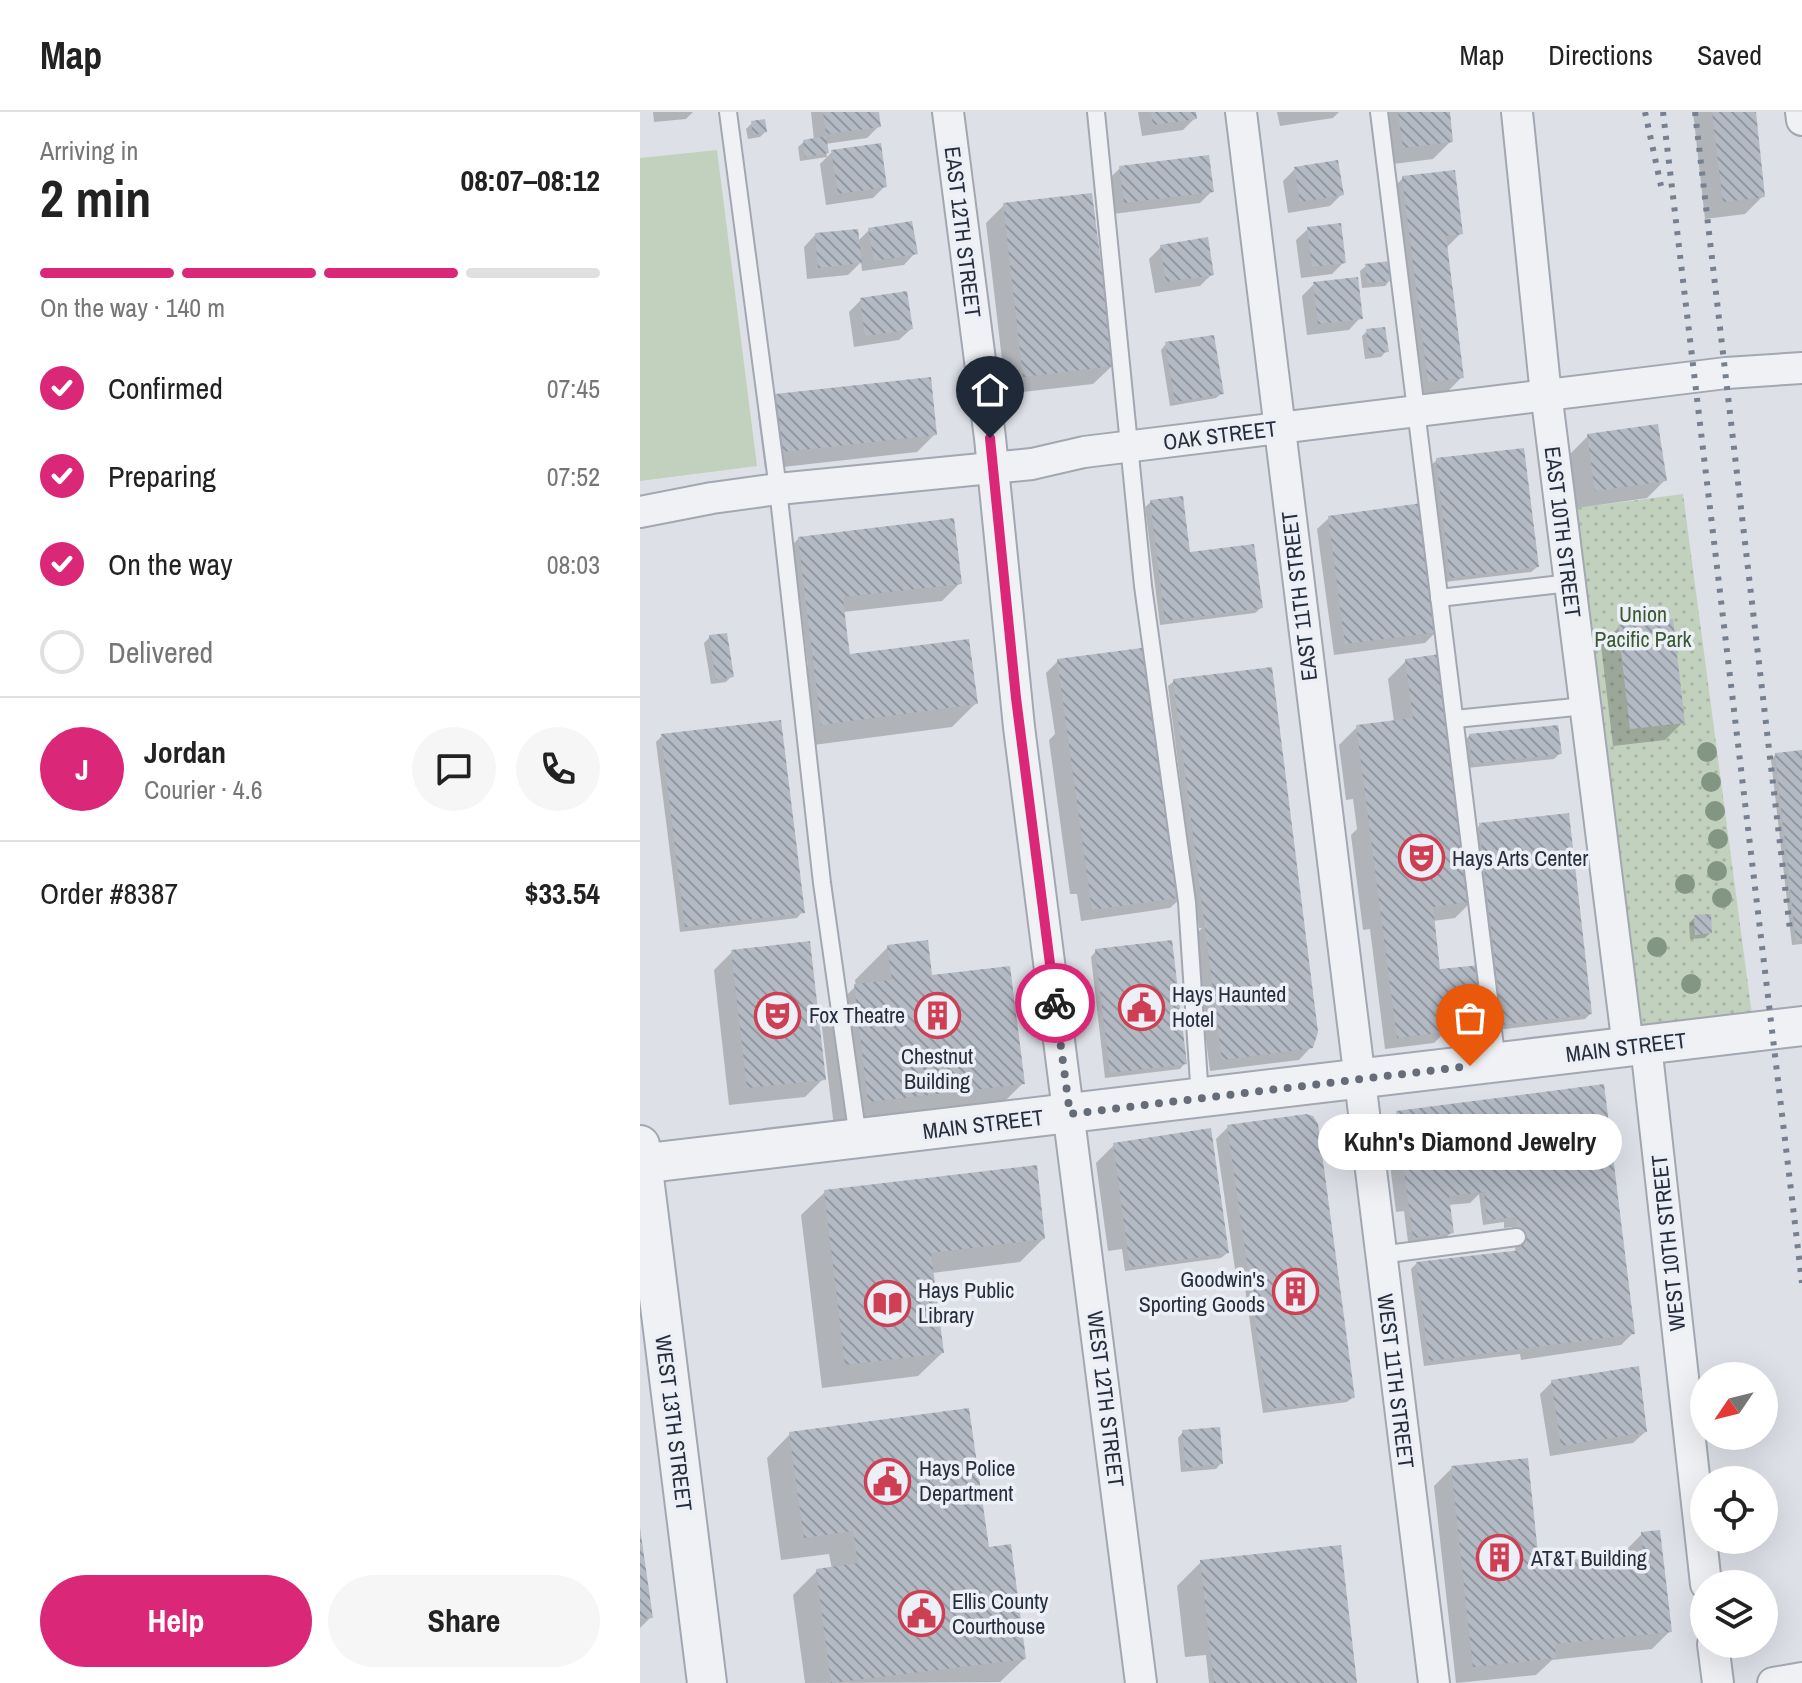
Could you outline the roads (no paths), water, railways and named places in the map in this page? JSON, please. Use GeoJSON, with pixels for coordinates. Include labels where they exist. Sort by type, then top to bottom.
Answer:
{"type":"FeatureCollection","features":[{"type":"Feature","properties":{"kind":"street","name":"EAST 12TH STREET"},"geometry":{"type":"LineString","coordinates":[[948,112],[993,468],[1022,752],[1070,1114]]}},
{"type":"Feature","properties":{"kind":"street","name":"EAST 11TH STREET"},"geometry":{"type":"LineString","coordinates":[[1241,112],[1358,1079]]}},
{"type":"Feature","properties":{"kind":"street","name":"EAST 10TH STREET"},"geometry":{"type":"LineString","coordinates":[[1517,112],[1546,395],[1585,706],[1637,1046]]}},
{"type":"Feature","properties":{"kind":"street"},"geometry":{"type":"LineString","coordinates":[[1801,112],[1802,120]]}},
{"type":"Feature","properties":{"kind":"street","name":"OAK STREET"},"geometry":{"type":"LineString","coordinates":[[640,512],[778,489],[1032,464],[1079,452],[1726,373],[1802,368]]}},
{"type":"Feature","properties":{"kind":"street","name":"MAIN STREET"},"geometry":{"type":"LineString","coordinates":[[641,1158],[858,1139],[1802,1026]]}},
{"type":"Feature","properties":{"kind":"street","name":"WEST 10TH STREET"},"geometry":{"type":"LineString","coordinates":[[1637,1046],[1704,1570]]}},
{"type":"Feature","properties":{"kind":"street","name":"WEST 11TH STREET"},"geometry":{"type":"LineString","coordinates":[[1358,1079],[1434,1683]]}},
{"type":"Feature","properties":{"kind":"street","name":"WEST 12TH STREET"},"geometry":{"type":"LineString","coordinates":[[1070,1114],[1141,1683]]}},
{"type":"Feature","properties":{"kind":"street","name":"WEST 13TH STREET"},"geometry":{"type":"LineString","coordinates":[[641,1158],[707,1683]]}},
{"type":"Feature","properties":{"kind":"street"},"geometry":{"type":"LineString","coordinates":[[1715,1658],[1718,1683]]}},
{"type":"Feature","properties":{"kind":"street"},"geometry":{"type":"LineString","coordinates":[[1773,1683],[1802,1678]]}},
{"type":"Feature","properties":{"kind":"lane"},"geometry":{"type":"LineString","coordinates":[[728,112],[778,489],[822,883],[858,1139]]}},
{"type":"Feature","properties":{"kind":"lane"},"geometry":{"type":"LineString","coordinates":[[1096,112],[1143,586],[1187,902],[1200,1098]]}},
{"type":"Feature","properties":{"kind":"lane"},"geometry":{"type":"LineString","coordinates":[[1379,112],[1497,1063]]}},
{"type":"Feature","properties":{"kind":"lane"},"geometry":{"type":"LineString","coordinates":[[1439,598],[1570,583]]}},
{"type":"Feature","properties":{"kind":"lane"},"geometry":{"type":"LineString","coordinates":[[1455,719],[1585,706]]}},
{"type":"Feature","properties":{"kind":"lane"},"geometry":{"type":"LineString","coordinates":[[1380,1255],[1517,1237]]}},
{"type":"Feature","properties":{"kind":"railway"},"geometry":{"type":"LineString","coordinates":[[1645,112],[1661,186]]}},
{"type":"Feature","properties":{"kind":"railway"},"geometry":{"type":"LineString","coordinates":[[1663,112],[1802,1283]]}},
{"type":"Feature","properties":{"kind":"railway"},"geometry":{"type":"LineString","coordinates":[[1695,112],[1790,930]]}},
{"type":"Feature","properties":{"kind":"place","name":"Hays Arts Center"},"geometry":{"type":"Point","coordinates":[1421,858]}},
{"type":"Feature","properties":{"kind":"place","name":"Hays Haunted Hotel"},"geometry":{"type":"Point","coordinates":[1141,1007]}},
{"type":"Feature","properties":{"kind":"place","name":"Fox Theatre"},"geometry":{"type":"Point","coordinates":[778,1015]}},
{"type":"Feature","properties":{"kind":"place","name":"Chestnut Building"},"geometry":{"type":"Point","coordinates":[937,1015]}},
{"type":"Feature","properties":{"kind":"place","name":"Kuhn's Diamond Jewelry"},"geometry":{"type":"Point","coordinates":[1470,1066]}},
{"type":"Feature","properties":{"kind":"place","name":"Goodwin's Sporting Goods"},"geometry":{"type":"Point","coordinates":[1296,1292]}},
{"type":"Feature","properties":{"kind":"place","name":"Hays Public Library"},"geometry":{"type":"Point","coordinates":[887,1303]}},
{"type":"Feature","properties":{"kind":"place","name":"Hays Police Department"},"geometry":{"type":"Point","coordinates":[888,1481]}},
{"type":"Feature","properties":{"kind":"place","name":"AT&T Building"},"geometry":{"type":"Point","coordinates":[1500,1558]}},
{"type":"Feature","properties":{"kind":"place","name":"Ellis County Courthouse"},"geometry":{"type":"Point","coordinates":[921,1614]}},
{"type":"Feature","properties":{"kind":"park label","name":"Union Pacific Park"},"geometry":{"type":"Point","coordinates":[1643,626]}}]}
